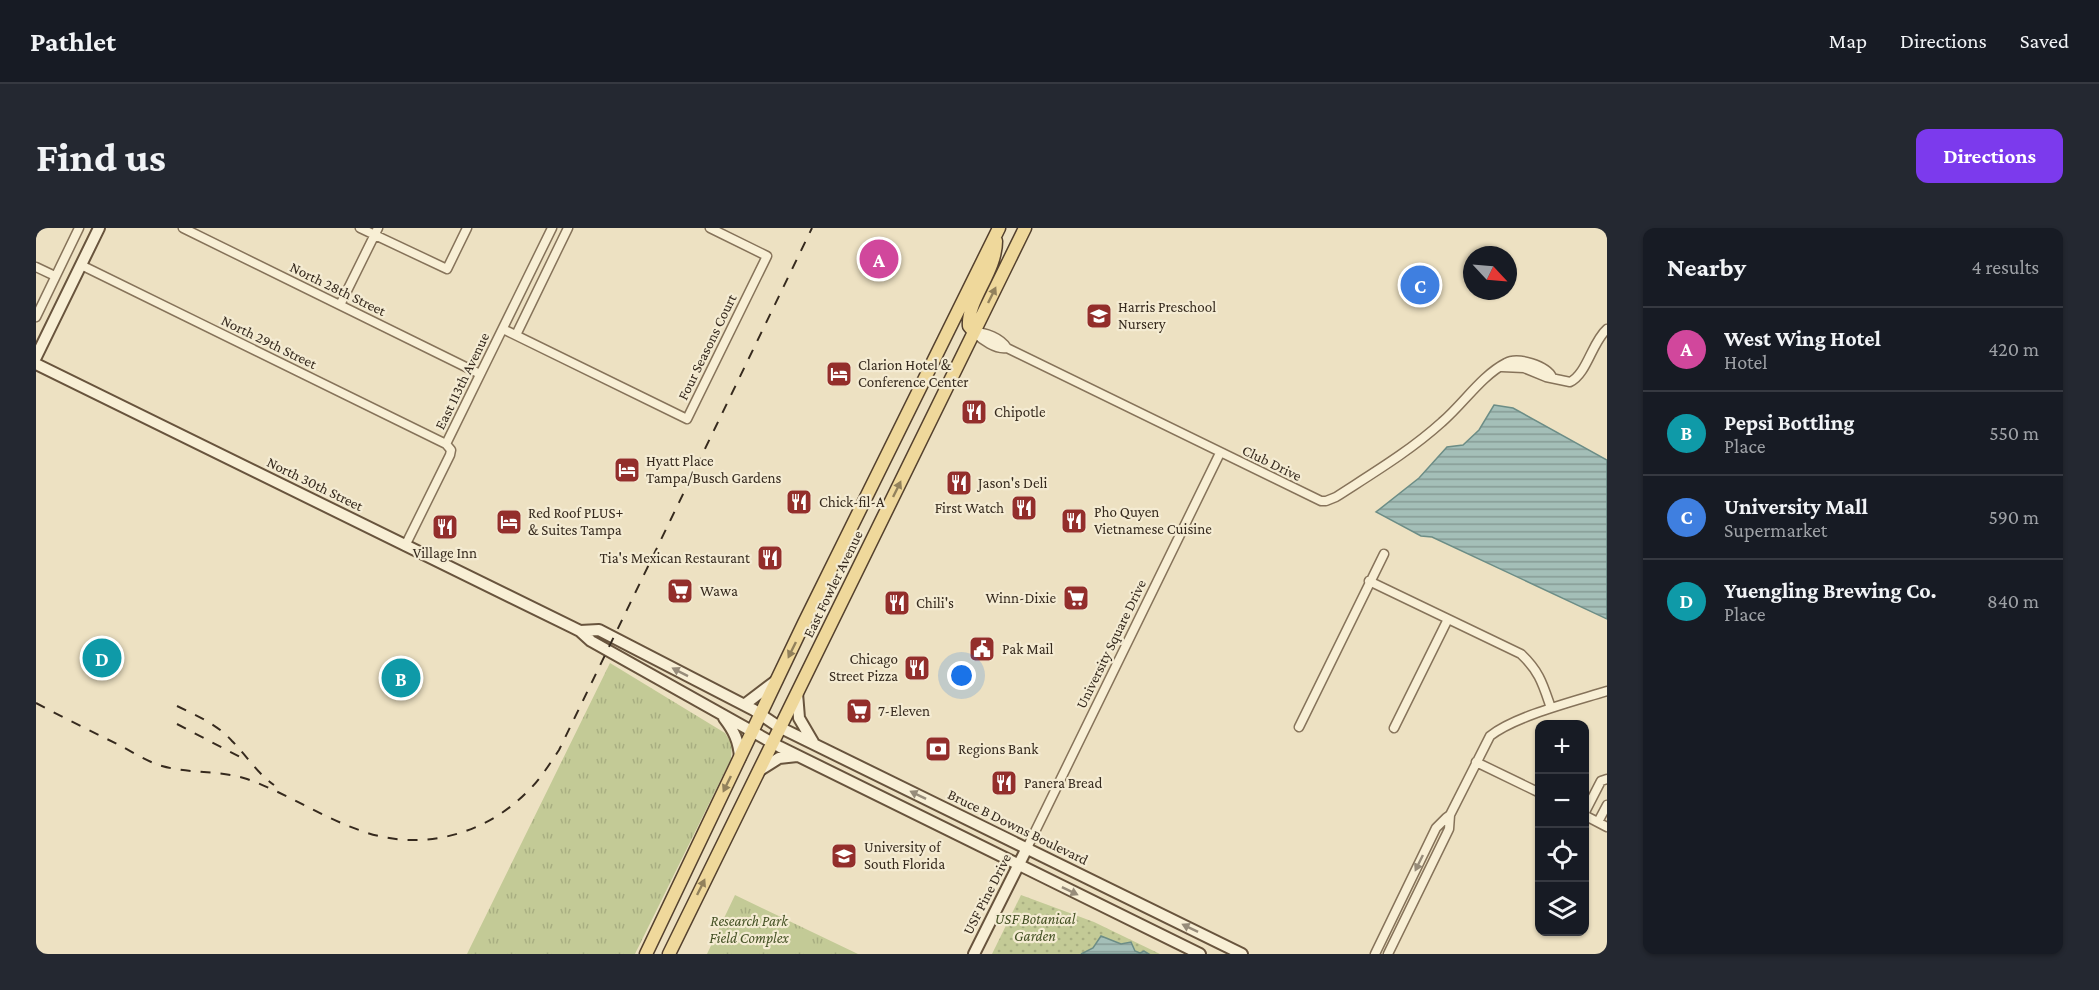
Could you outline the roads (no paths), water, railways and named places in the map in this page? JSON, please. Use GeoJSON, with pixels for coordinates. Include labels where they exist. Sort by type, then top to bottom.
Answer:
{"type":"FeatureCollection","features":[{"type":"Feature","properties":{"kind":"main road","name":"East Fowler Avenue"},"geometry":{"type":"LineString","coordinates":[[669,954],[1025,228]]}},
{"type":"Feature","properties":{"kind":"main road"},"geometry":{"type":"LineString","coordinates":[[36,357],[96,229]]}},
{"type":"Feature","properties":{"kind":"main road","name":"East Fowler Avenue"},"geometry":{"type":"LineString","coordinates":[[646,954],[777,680],[997,231]]}},
{"type":"Feature","properties":{"kind":"main road"},"geometry":{"type":"LineString","coordinates":[[974,332],[969,327],[969,321],[993,265],[997,231]]}},
{"type":"Feature","properties":{"kind":"main road","name":"North 30th Street"},"geometry":{"type":"LineString","coordinates":[[36,364],[580,631],[591,642],[753,732]]}},
{"type":"Feature","properties":{"kind":"main road","name":"North 30th Street"},"geometry":{"type":"LineString","coordinates":[[580,631],[599,630],[761,714],[779,727]]}},
{"type":"Feature","properties":{"kind":"main road"},"geometry":{"type":"LineString","coordinates":[[744,705],[777,680]]}},
{"type":"Feature","properties":{"kind":"main road"},"geometry":{"type":"LineString","coordinates":[[796,692],[799,718],[815,744]]}},
{"type":"Feature","properties":{"kind":"main road"},"geometry":{"type":"LineString","coordinates":[[722,715],[735,732],[740,758]]}},
{"type":"Feature","properties":{"kind":"main road","name":"Bruce B Downs Boulevard"},"geometry":{"type":"LineString","coordinates":[[779,727],[1242,954]]}},
{"type":"Feature","properties":{"kind":"main road"},"geometry":{"type":"LineString","coordinates":[[753,732],[1200,954]]}},
{"type":"Feature","properties":{"kind":"main road"},"geometry":{"type":"LineString","coordinates":[[756,773],[779,758],[801,756]]}},
{"type":"Feature","properties":{"kind":"main road","name":"USF Pine Drive"},"geometry":{"type":"LineString","coordinates":[[974,954],[1027,848]]}},
{"type":"Feature","properties":{"kind":"street"},"geometry":{"type":"LineString","coordinates":[[36,317],[79,228]]}},
{"type":"Feature","properties":{"kind":"street","name":"North 28th Street"},"geometry":{"type":"LineString","coordinates":[[183,228],[480,374]]}},
{"type":"Feature","properties":{"kind":"street"},"geometry":{"type":"LineString","coordinates":[[360,228],[376,231],[447,269],[467,228]]}},
{"type":"Feature","properties":{"kind":"street","name":"East 113th Avenue"},"geometry":{"type":"LineString","coordinates":[[405,546],[450,454],[451,450],[446,444],[552,228]]}},
{"type":"Feature","properties":{"kind":"street"},"geometry":{"type":"LineString","coordinates":[[516,335],[568,228]]}},
{"type":"Feature","properties":{"kind":"street","name":"Four Seasons Court"},"geometry":{"type":"LineString","coordinates":[[502,329],[687,419],[767,255],[710,228]]}},
{"type":"Feature","properties":{"kind":"street"},"geometry":{"type":"LineString","coordinates":[[340,305],[376,231]]}},
{"type":"Feature","properties":{"kind":"street","name":"North 29th Street"},"geometry":{"type":"LineString","coordinates":[[81,265],[446,444]]}},
{"type":"Feature","properties":{"kind":"street"},"geometry":{"type":"LineString","coordinates":[[36,267],[55,276]]}},
{"type":"Feature","properties":{"kind":"street","name":"Club Drive"},"geometry":{"type":"LineString","coordinates":[[974,332],[983,332],[1005,344],[1007,348],[1316,499],[1332,500],[1413,446],[1450,415],[1484,378],[1506,363],[1524,362],[1566,382],[1578,376],[1597,341],[1607,329]]}},
{"type":"Feature","properties":{"kind":"street","name":"University Square Drive"},"geometry":{"type":"LineString","coordinates":[[1027,848],[1220,453]]}},
{"type":"Feature","properties":{"kind":"street"},"geometry":{"type":"LineString","coordinates":[[1299,727],[1384,554]]}},
{"type":"Feature","properties":{"kind":"street"},"geometry":{"type":"LineString","coordinates":[[1369,581],[1521,654],[1534,666],[1541,678],[1551,708]]}},
{"type":"Feature","properties":{"kind":"street"},"geometry":{"type":"LineString","coordinates":[[1394,728],[1448,619]]}},
{"type":"Feature","properties":{"kind":"street"},"geometry":{"type":"LineString","coordinates":[[1388,954],[1449,829],[1450,815],[1490,736],[1499,728],[1551,708],[1607,691]]}},
{"type":"Feature","properties":{"kind":"street"},"geometry":{"type":"LineString","coordinates":[[1476,762],[1535,791]]}},
{"type":"Feature","properties":{"kind":"street"},"geometry":{"type":"LineString","coordinates":[[1589,804],[1601,780],[1607,780]]}},
{"type":"Feature","properties":{"kind":"street"},"geometry":{"type":"LineString","coordinates":[[1598,822],[1607,805]]}},
{"type":"Feature","properties":{"kind":"street"},"geometry":{"type":"LineString","coordinates":[[1375,954],[1436,828],[1450,815]]}},
{"type":"Feature","properties":{"kind":"street"},"geometry":{"type":"LineString","coordinates":[[1589,817],[1607,827]]}},
{"type":"Feature","properties":{"kind":"water"},"geometry":{"type":"Polygon","coordinates":[[[1494,405],[1513,408],[1607,460],[1607,619],[1432,537],[1421,536],[1376,512],[1419,478],[1447,447],[1463,445],[1479,430],[1494,405]]]}},
{"type":"Feature","properties":{"kind":"water"},"geometry":{"type":"Polygon","coordinates":[[[1101,936],[1121,944],[1131,942],[1135,951],[1140,953],[1144,951],[1149,954],[1081,954],[1093,948],[1101,936]]]}},
{"type":"Feature","properties":{"kind":"railway"},"geometry":{"type":"LineString","coordinates":[[36,703],[146,760],[183,770],[226,774],[247,779],[331,818],[381,837],[426,840],[469,830],[490,820],[509,808],[531,788],[559,750],[812,228]]}},
{"type":"Feature","properties":{"kind":"railway"},"geometry":{"type":"LineString","coordinates":[[177,706],[220,730],[274,785]]}},
{"type":"Feature","properties":{"kind":"railway"},"geometry":{"type":"LineString","coordinates":[[177,724],[240,757]]}},
{"type":"Feature","properties":{"kind":"place","name":"West Wing Hotel"},"geometry":{"type":"Point","coordinates":[879,259]}},
{"type":"Feature","properties":{"kind":"place","name":"University Mall"},"geometry":{"type":"Point","coordinates":[1420,285]}},
{"type":"Feature","properties":{"kind":"place","name":"Harris Preschool Nursery"},"geometry":{"type":"Point","coordinates":[1099,316]}},
{"type":"Feature","properties":{"kind":"place","name":"Clarion Hotel & Conference Center"},"geometry":{"type":"Point","coordinates":[839,374]}},
{"type":"Feature","properties":{"kind":"place","name":"Chipotle"},"geometry":{"type":"Point","coordinates":[974,412]}},
{"type":"Feature","properties":{"kind":"place","name":"Hyatt Place Tampa/Busch Gardens"},"geometry":{"type":"Point","coordinates":[627,470]}},
{"type":"Feature","properties":{"kind":"place","name":"Jason's Deli"},"geometry":{"type":"Point","coordinates":[959,483]}},
{"type":"Feature","properties":{"kind":"place","name":"Chick-fil-A"},"geometry":{"type":"Point","coordinates":[799,502]}},
{"type":"Feature","properties":{"kind":"place","name":"First Watch"},"geometry":{"type":"Point","coordinates":[1024,508]}},
{"type":"Feature","properties":{"kind":"place","name":"Pho Quyen Vietnamese Cuisine"},"geometry":{"type":"Point","coordinates":[1074,521]}},
{"type":"Feature","properties":{"kind":"place","name":"Red Roof PLUS+ & Suites Tampa"},"geometry":{"type":"Point","coordinates":[509,522]}},
{"type":"Feature","properties":{"kind":"place","name":"Village Inn"},"geometry":{"type":"Point","coordinates":[445,527]}},
{"type":"Feature","properties":{"kind":"place","name":"Tia's Mexican Restaurant"},"geometry":{"type":"Point","coordinates":[770,558]}},
{"type":"Feature","properties":{"kind":"place","name":"Wawa"},"geometry":{"type":"Point","coordinates":[680,591]}},
{"type":"Feature","properties":{"kind":"place","name":"Winn-Dixie"},"geometry":{"type":"Point","coordinates":[1076,598]}},
{"type":"Feature","properties":{"kind":"place","name":"Chili's"},"geometry":{"type":"Point","coordinates":[897,603]}},
{"type":"Feature","properties":{"kind":"place","name":"Pak Mail"},"geometry":{"type":"Point","coordinates":[982,649]}},
{"type":"Feature","properties":{"kind":"place","name":"Yuengling Brewing Co."},"geometry":{"type":"Point","coordinates":[102,658]}},
{"type":"Feature","properties":{"kind":"place","name":"Chicago Street Pizza"},"geometry":{"type":"Point","coordinates":[917,668]}},
{"type":"Feature","properties":{"kind":"place","name":"Pepsi Bottling"},"geometry":{"type":"Point","coordinates":[401,678]}},
{"type":"Feature","properties":{"kind":"place","name":"7-Eleven"},"geometry":{"type":"Point","coordinates":[859,711]}},
{"type":"Feature","properties":{"kind":"place","name":"Regions Bank"},"geometry":{"type":"Point","coordinates":[938,749]}},
{"type":"Feature","properties":{"kind":"place","name":"Panera Bread"},"geometry":{"type":"Point","coordinates":[1004,783]}},
{"type":"Feature","properties":{"kind":"place","name":"University of South Florida"},"geometry":{"type":"Point","coordinates":[844,856]}},
{"type":"Feature","properties":{"kind":"park label","name":"USF Botanical Garden"},"geometry":{"type":"Point","coordinates":[1035,928]}},
{"type":"Feature","properties":{"kind":"park label","name":"Research Park Field Complex"},"geometry":{"type":"Point","coordinates":[749,930]}}]}
